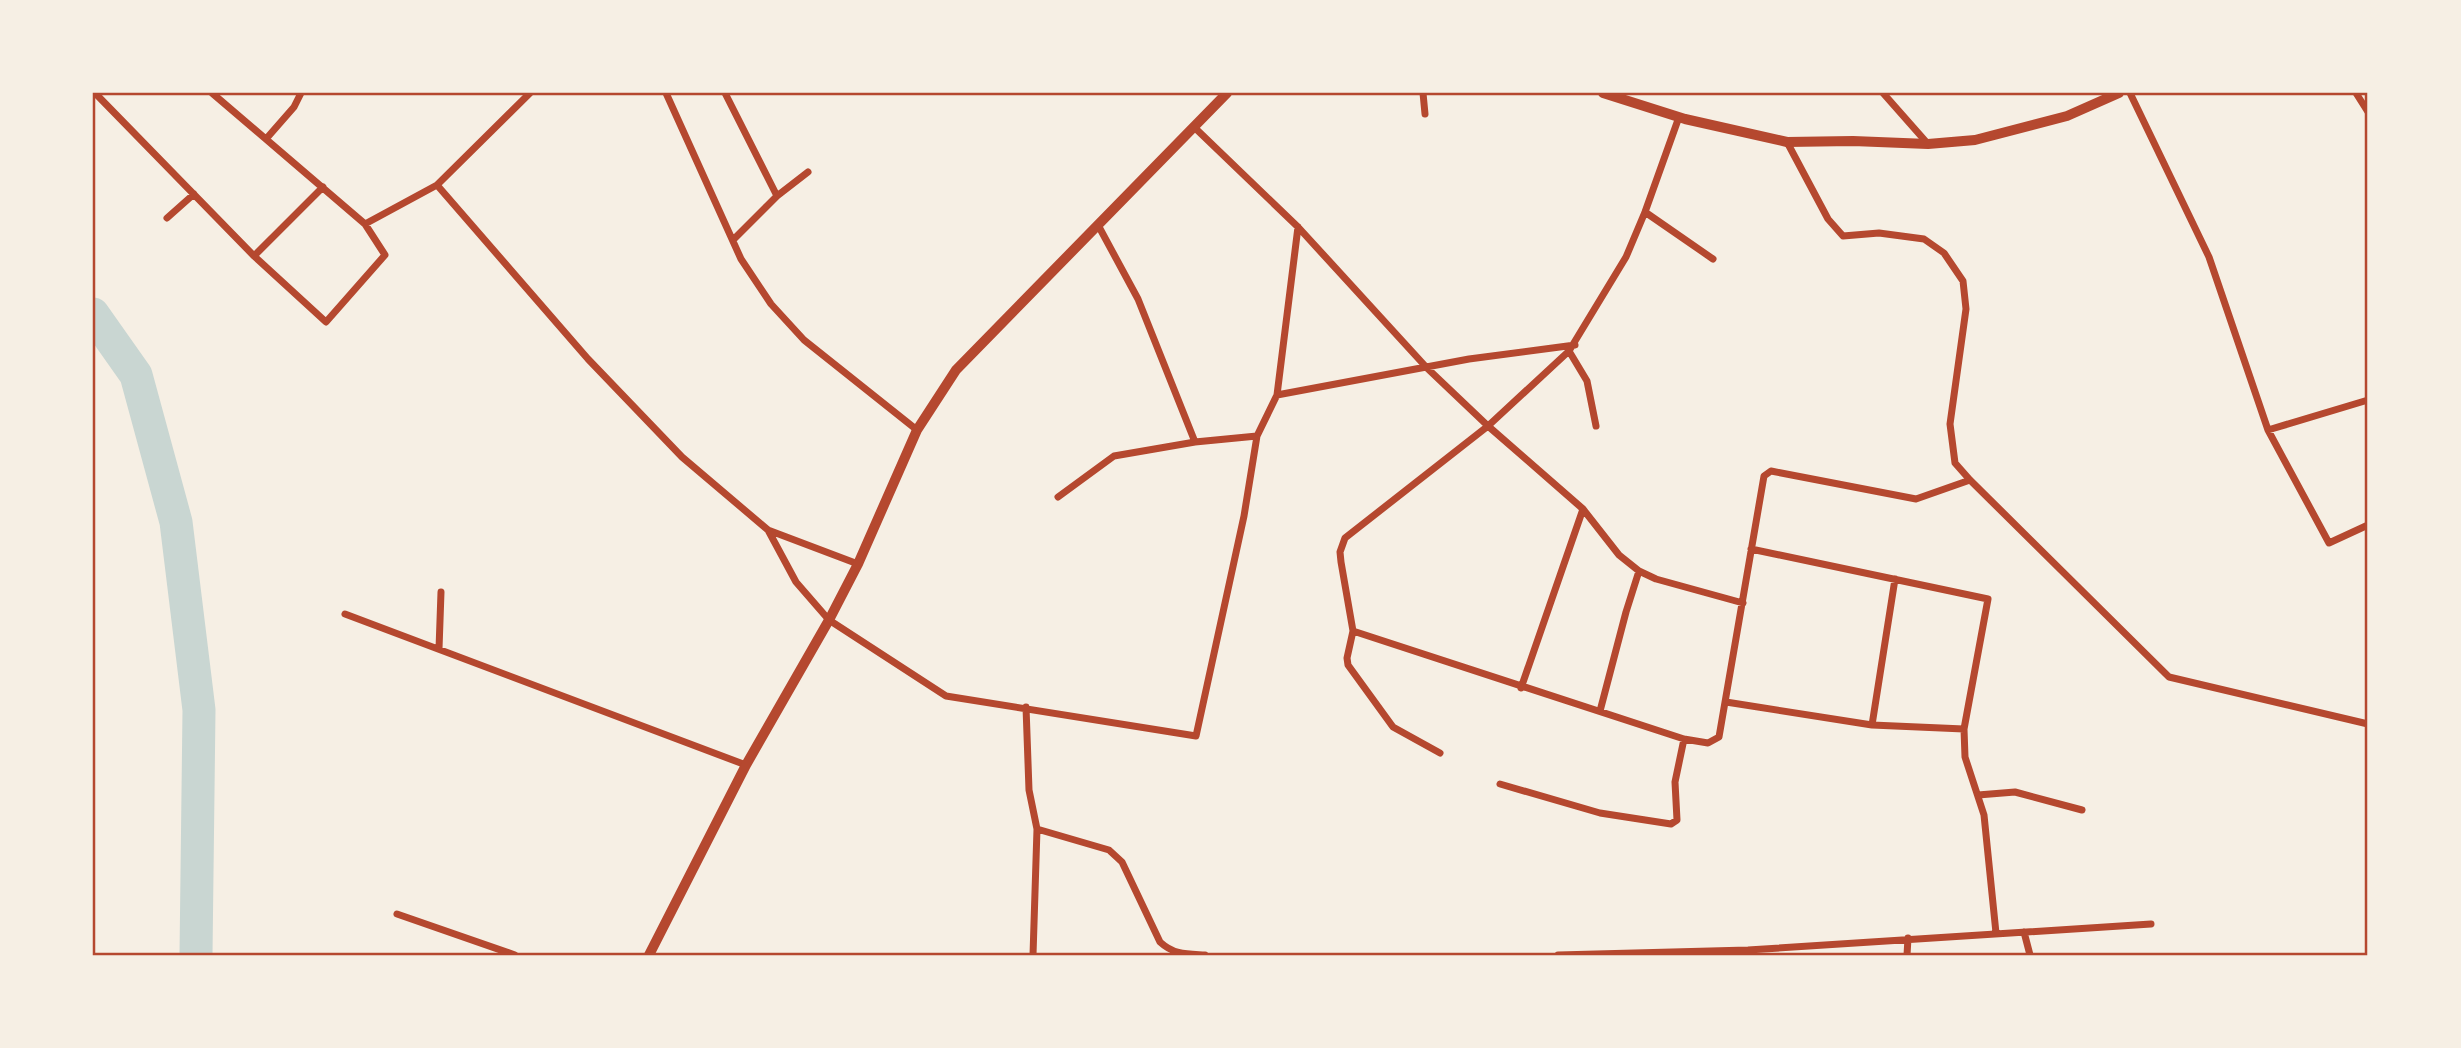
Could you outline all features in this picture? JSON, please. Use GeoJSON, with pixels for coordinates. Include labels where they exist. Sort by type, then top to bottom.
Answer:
{"type":"FeatureCollection","features":[{"type":"Feature","properties":{"kind":"main road"},"geometry":{"type":"LineString","coordinates":[[649,955],[746,765],[858,564],[916,430],[956,370],[1227,93]]}},
{"type":"Feature","properties":{"kind":"main road"},"geometry":{"type":"LineString","coordinates":[[1603,93],[1679,117],[1787,142],[1928,144],[1975,140],[2067,117],[2119,93]]}},
{"type":"Feature","properties":{"kind":"main road"},"geometry":{"type":"LineString","coordinates":[[1630,93],[1640,105]]}},
{"type":"Feature","properties":{"kind":"street"},"geometry":{"type":"LineString","coordinates":[[95,93],[254,256],[326,322],[385,255],[365,224],[212,93]]}},
{"type":"Feature","properties":{"kind":"street"},"geometry":{"type":"LineString","coordinates":[[266,139],[294,107],[301,93]]}},
{"type":"Feature","properties":{"kind":"street"},"geometry":{"type":"LineString","coordinates":[[365,224],[437,185],[530,93]]}},
{"type":"Feature","properties":{"kind":"street"},"geometry":{"type":"LineString","coordinates":[[666,93],[741,259],[771,304],[804,340],[916,430]]}},
{"type":"Feature","properties":{"kind":"street"},"geometry":{"type":"LineString","coordinates":[[725,93],[777,197]]}},
{"type":"Feature","properties":{"kind":"street"},"geometry":{"type":"LineString","coordinates":[[1423,93],[1425,114]]}},
{"type":"Feature","properties":{"kind":"street"},"geometry":{"type":"LineString","coordinates":[[1883,93],[1928,144]]}},
{"type":"Feature","properties":{"kind":"street"},"geometry":{"type":"LineString","coordinates":[[2130,93],[2209,257],[2268,430],[2329,543],[2368,525]]}},
{"type":"Feature","properties":{"kind":"street"},"geometry":{"type":"LineString","coordinates":[[2356,93],[2368,112]]}},
{"type":"Feature","properties":{"kind":"street"},"geometry":{"type":"LineString","coordinates":[[1440,753],[1393,727],[1351,669],[1347,658],[1353,631],[1340,562],[1345,538],[1488,426],[1572,348],[1626,257],[1679,117]]}},
{"type":"Feature","properties":{"kind":"street"},"geometry":{"type":"LineString","coordinates":[[1194,127],[1298,227],[1427,368],[1488,426],[1583,509],[1619,555],[1639,571],[1656,579],[1743,603]]}},
{"type":"Feature","properties":{"kind":"street"},"geometry":{"type":"LineString","coordinates":[[1787,142],[1828,219],[1843,236],[1879,233],[1924,239],[1944,253],[1963,281],[1966,309],[1950,424],[1955,463],[1970,480],[2169,677],[2368,724]]}},
{"type":"Feature","properties":{"kind":"street"},"geometry":{"type":"LineString","coordinates":[[734,239],[777,197],[808,172]]}},
{"type":"Feature","properties":{"kind":"street"},"geometry":{"type":"LineString","coordinates":[[437,185],[588,359],[682,457],[768,530],[858,564]]}},
{"type":"Feature","properties":{"kind":"street"},"geometry":{"type":"LineString","coordinates":[[254,256],[323,187]]}},
{"type":"Feature","properties":{"kind":"street"},"geometry":{"type":"LineString","coordinates":[[167,218],[194,194]]}},
{"type":"Feature","properties":{"kind":"street"},"geometry":{"type":"LineString","coordinates":[[1645,212],[1713,259]]}},
{"type":"Feature","properties":{"kind":"street"},"geometry":{"type":"LineString","coordinates":[[1098,225],[1138,299],[1195,442]]}},
{"type":"Feature","properties":{"kind":"street"},"geometry":{"type":"LineString","coordinates":[[768,530],[796,582],[829,620],[946,696],[1196,736],[1244,516],[1257,436],[1277,395],[1298,227]]}},
{"type":"Feature","properties":{"kind":"street"},"geometry":{"type":"LineString","coordinates":[[1277,395],[1469,359],[1572,348]]}},
{"type":"Feature","properties":{"kind":"street"},"geometry":{"type":"LineString","coordinates":[[1572,348],[1587,381],[1596,426]]}},
{"type":"Feature","properties":{"kind":"street"},"geometry":{"type":"LineString","coordinates":[[2268,430],[2368,400]]}},
{"type":"Feature","properties":{"kind":"street"},"geometry":{"type":"LineString","coordinates":[[1058,497],[1114,456],[1195,442],[1257,436]]}},
{"type":"Feature","properties":{"kind":"street"},"geometry":{"type":"LineString","coordinates":[[1353,631],[1521,688],[1684,739],[1708,743],[1719,737],[1764,476],[1771,471],[1916,499],[1970,480]]}},
{"type":"Feature","properties":{"kind":"street"},"geometry":{"type":"LineString","coordinates":[[1521,688],[1583,509]]}},
{"type":"Feature","properties":{"kind":"street"},"geometry":{"type":"LineString","coordinates":[[1751,549],[1988,599],[1964,729],[1965,757],[1984,815],[1996,933]]}},
{"type":"Feature","properties":{"kind":"street"},"geometry":{"type":"LineString","coordinates":[[1600,711],[1639,571]]}},
{"type":"Feature","properties":{"kind":"street"},"geometry":{"type":"LineString","coordinates":[[1871,725],[1895,579]]}},
{"type":"Feature","properties":{"kind":"street"},"geometry":{"type":"LineString","coordinates":[[439,649],[441,592]]}},
{"type":"Feature","properties":{"kind":"street"},"geometry":{"type":"LineString","coordinates":[[345,614],[746,765]]}},
{"type":"Feature","properties":{"kind":"street"},"geometry":{"type":"LineString","coordinates":[[1726,702],[1871,725],[1964,729]]}},
{"type":"Feature","properties":{"kind":"street"},"geometry":{"type":"LineString","coordinates":[[1026,707],[1029,790],[1037,829],[1033,955]]}},
{"type":"Feature","properties":{"kind":"street"},"geometry":{"type":"LineString","coordinates":[[1500,785],[1600,813],[1671,824],[1677,820],[1675,782],[1684,739]]}},
{"type":"Feature","properties":{"kind":"street"},"geometry":{"type":"LineString","coordinates":[[1978,795],[2015,792],[2082,810]]}},
{"type":"Feature","properties":{"kind":"street"},"geometry":{"type":"LineString","coordinates":[[1037,829],[1115,854],[1122,862],[1160,942],[1178,954],[1205,955]]}},
{"type":"Feature","properties":{"kind":"street"},"geometry":{"type":"LineString","coordinates":[[397,915],[515,955]]}},
{"type":"Feature","properties":{"kind":"street"},"geometry":{"type":"LineString","coordinates":[[1558,955],[1748,953],[1908,938],[2151,924]]}},
{"type":"Feature","properties":{"kind":"street"},"geometry":{"type":"LineString","coordinates":[[2024,932],[2030,955]]}},
{"type":"Feature","properties":{"kind":"street"},"geometry":{"type":"LineString","coordinates":[[1907,955],[1908,938]]}},
{"type":"Feature","properties":{"kind":"waterway"},"geometry":{"type":"LineString","coordinates":[[93,314],[136,375],[176,522],[199,710],[196,955]]}}]}
